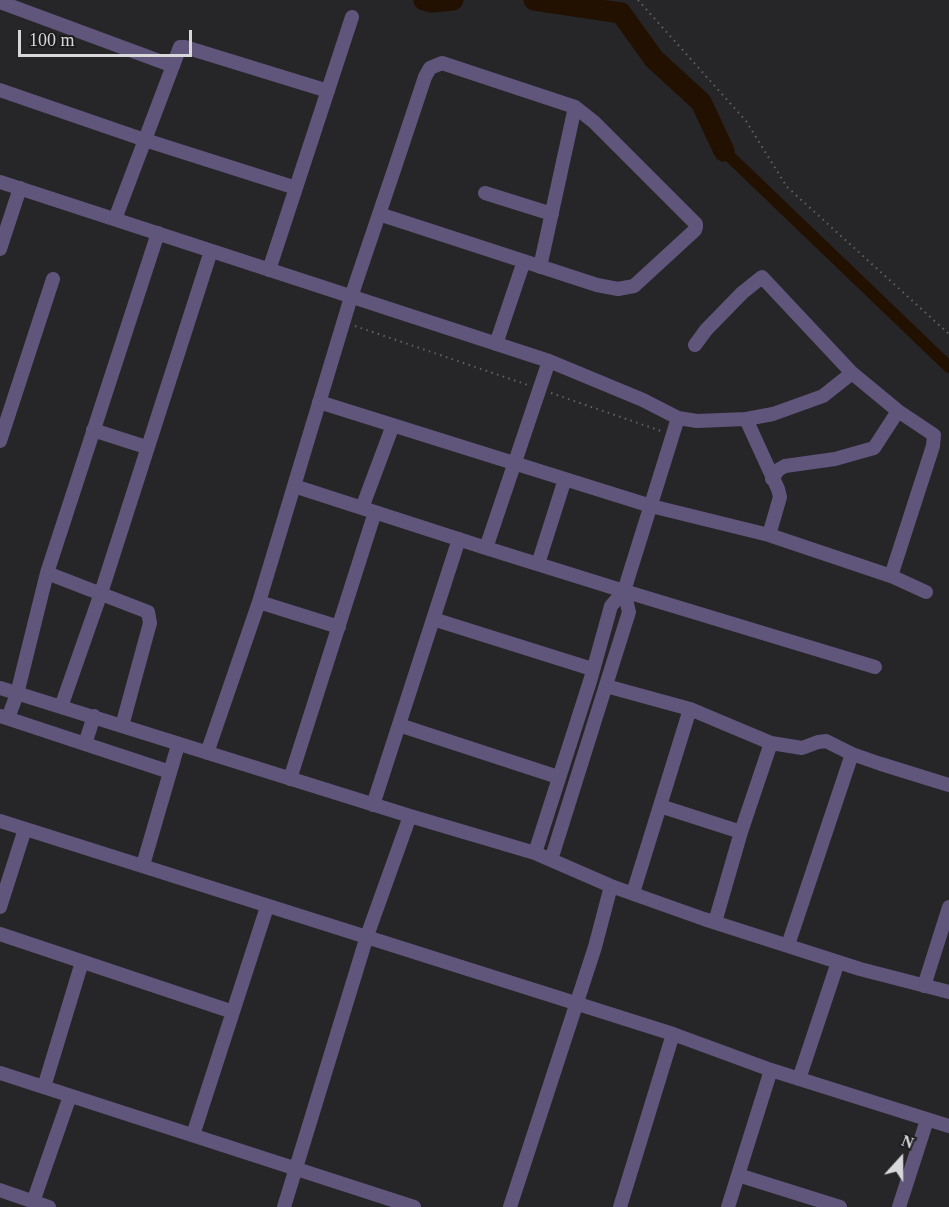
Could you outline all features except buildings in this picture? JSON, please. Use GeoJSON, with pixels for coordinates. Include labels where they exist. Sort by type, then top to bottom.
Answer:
{"type":"FeatureCollection","features":[{"type":"Feature","properties":{"kind":"street"},"geometry":{"type":"LineString","coordinates":[[0,2],[173,66]]}},
{"type":"Feature","properties":{"kind":"street"},"geometry":{"type":"LineString","coordinates":[[269,270],[352,17]]}},
{"type":"Feature","properties":{"kind":"street"},"geometry":{"type":"LineString","coordinates":[[115,219],[178,49],[185,47],[327,91]]}},
{"type":"Feature","properties":{"kind":"street"},"geometry":{"type":"LineString","coordinates":[[207,753],[259,602],[351,297],[425,77],[430,68],[442,63],[575,107],[602,129],[696,224],[696,227],[634,286],[618,289],[540,267],[379,214]]}},
{"type":"Feature","properties":{"kind":"street"},"geometry":{"type":"LineString","coordinates":[[0,90],[145,140],[296,188]]}},
{"type":"Feature","properties":{"kind":"street"},"geometry":{"type":"LineString","coordinates":[[540,267],[575,107]]}},
{"type":"Feature","properties":{"kind":"street"},"geometry":{"type":"LineString","coordinates":[[0,182],[549,361],[644,400],[678,417],[697,421],[746,419],[773,414],[823,396],[852,373]]}},
{"type":"Feature","properties":{"kind":"street"},"geometry":{"type":"LineString","coordinates":[[0,249],[20,188]]}},
{"type":"Feature","properties":{"kind":"street"},"geometry":{"type":"LineString","coordinates":[[485,193],[552,214]]}},
{"type":"Feature","properties":{"kind":"street"},"geometry":{"type":"LineString","coordinates":[[158,234],[47,573],[17,694],[4,717],[170,772]]}},
{"type":"Feature","properties":{"kind":"street"},"geometry":{"type":"LineString","coordinates":[[61,706],[101,593],[146,447],[211,251]]}},
{"type":"Feature","properties":{"kind":"street"},"geometry":{"type":"LineString","coordinates":[[496,344],[524,261]]}},
{"type":"Feature","properties":{"kind":"street"},"geometry":{"type":"LineString","coordinates":[[694,345],[705,330],[762,277],[852,373],[898,411],[934,435],[935,439],[891,576]]}},
{"type":"Feature","properties":{"kind":"street"},"geometry":{"type":"LineString","coordinates":[[0,441],[53,279]]}},
{"type":"Feature","properties":{"kind":"street"},"geometry":{"type":"LineString","coordinates":[[486,548],[549,361]]}},
{"type":"Feature","properties":{"kind":"street"},"geometry":{"type":"LineString","coordinates":[[319,402],[651,506],[769,534],[891,576],[926,592]]}},
{"type":"Feature","properties":{"kind":"street"},"geometry":{"type":"LineString","coordinates":[[772,479],[778,470],[785,466],[835,459],[874,448],[898,411]]}},
{"type":"Feature","properties":{"kind":"street"},"geometry":{"type":"LineString","coordinates":[[535,853],[611,606],[624,591],[678,417]]}},
{"type":"Feature","properties":{"kind":"street"},"geometry":{"type":"LineString","coordinates":[[746,419],[780,497],[769,534]]}},
{"type":"Feature","properties":{"kind":"street"},"geometry":{"type":"LineString","coordinates":[[290,779],[339,627],[368,510],[393,425]]}},
{"type":"Feature","properties":{"kind":"street"},"geometry":{"type":"LineString","coordinates":[[93,430],[146,447]]}},
{"type":"Feature","properties":{"kind":"street"},"geometry":{"type":"LineString","coordinates":[[538,564],[566,479]]}},
{"type":"Feature","properties":{"kind":"street"},"geometry":{"type":"LineString","coordinates":[[294,486],[624,591],[875,667]]}},
{"type":"Feature","properties":{"kind":"street"},"geometry":{"type":"LineString","coordinates":[[373,805],[459,539]]}},
{"type":"Feature","properties":{"kind":"street"},"geometry":{"type":"LineString","coordinates":[[47,573],[146,610],[150,616],[122,726]]}},
{"type":"Feature","properties":{"kind":"street"},"geometry":{"type":"LineString","coordinates":[[551,860],[629,612],[624,591]]}},
{"type":"Feature","properties":{"kind":"street"},"geometry":{"type":"LineString","coordinates":[[259,602],[339,627]]}},
{"type":"Feature","properties":{"kind":"street"},"geometry":{"type":"LineString","coordinates":[[433,619],[592,669]]}},
{"type":"Feature","properties":{"kind":"street"},"geometry":{"type":"LineString","coordinates":[[606,686],[690,709],[771,743],[802,748],[826,741],[852,754],[949,785]]}},
{"type":"Feature","properties":{"kind":"street"},"geometry":{"type":"LineString","coordinates":[[0,688],[178,745],[535,853],[611,886],[715,922],[838,962],[949,992]]}},
{"type":"Feature","properties":{"kind":"street"},"geometry":{"type":"LineString","coordinates":[[633,894],[690,709]]}},
{"type":"Feature","properties":{"kind":"street"},"geometry":{"type":"LineString","coordinates":[[85,744],[94,717]]}},
{"type":"Feature","properties":{"kind":"street"},"geometry":{"type":"LineString","coordinates":[[399,725],[558,777]]}},
{"type":"Feature","properties":{"kind":"street"},"geometry":{"type":"LineString","coordinates":[[715,922],[741,831],[771,743]]}},
{"type":"Feature","properties":{"kind":"street"},"geometry":{"type":"LineString","coordinates":[[143,865],[178,745]]}},
{"type":"Feature","properties":{"kind":"street"},"geometry":{"type":"LineString","coordinates":[[788,945],[852,754]]}},
{"type":"Feature","properties":{"kind":"street"},"geometry":{"type":"LineString","coordinates":[[660,806],[741,831]]}},
{"type":"Feature","properties":{"kind":"street"},"geometry":{"type":"LineString","coordinates":[[284,1207],[367,936],[410,816]]}},
{"type":"Feature","properties":{"kind":"street"},"geometry":{"type":"LineString","coordinates":[[0,821],[673,1034],[771,1071],[949,1126]]}},
{"type":"Feature","properties":{"kind":"street"},"geometry":{"type":"LineString","coordinates":[[0,907],[25,829]]}},
{"type":"Feature","properties":{"kind":"street"},"geometry":{"type":"LineString","coordinates":[[510,1207],[595,947],[611,886]]}},
{"type":"Feature","properties":{"kind":"street"},"geometry":{"type":"LineString","coordinates":[[193,1135],[267,907]]}},
{"type":"Feature","properties":{"kind":"street"},"geometry":{"type":"LineString","coordinates":[[924,986],[949,907]]}},
{"type":"Feature","properties":{"kind":"street"},"geometry":{"type":"LineString","coordinates":[[0,934],[233,1012]]}},
{"type":"Feature","properties":{"kind":"street"},"geometry":{"type":"LineString","coordinates":[[44,1087],[82,962]]}},
{"type":"Feature","properties":{"kind":"street"},"geometry":{"type":"LineString","coordinates":[[799,1079],[838,962]]}},
{"type":"Feature","properties":{"kind":"street"},"geometry":{"type":"LineString","coordinates":[[620,1207],[673,1034]]}},
{"type":"Feature","properties":{"kind":"street"},"geometry":{"type":"LineString","coordinates":[[728,1207],[771,1071]]}},
{"type":"Feature","properties":{"kind":"street"},"geometry":{"type":"LineString","coordinates":[[0,1073],[414,1207]]}},
{"type":"Feature","properties":{"kind":"street"},"geometry":{"type":"LineString","coordinates":[[33,1202],[70,1096]]}},
{"type":"Feature","properties":{"kind":"street"},"geometry":{"type":"LineString","coordinates":[[899,1207],[927,1120]]}},
{"type":"Feature","properties":{"kind":"street"},"geometry":{"type":"LineString","coordinates":[[738,1175],[840,1207]]}},
{"type":"Feature","properties":{"kind":"street"},"geometry":{"type":"LineString","coordinates":[[0,1190],[49,1207]]}},
{"type":"Feature","properties":{"kind":"path"},"geometry":{"type":"LineString","coordinates":[[638,0],[746,121],[788,187],[949,334]]}},
{"type":"Feature","properties":{"kind":"path"},"geometry":{"type":"LineString","coordinates":[[344,322],[673,435]]}},
{"type":"Feature","properties":{"kind":"waterway"},"geometry":{"type":"LineString","coordinates":[[424,0],[432,2],[453,0]]}},
{"type":"Feature","properties":{"kind":"waterway"},"geometry":{"type":"LineString","coordinates":[[534,0],[621,13],[654,59],[701,102],[724,151]]}},
{"type":"Feature","properties":{"kind":"waterway"},"geometry":{"type":"LineString","coordinates":[[724,151],[949,367]]}}]}
